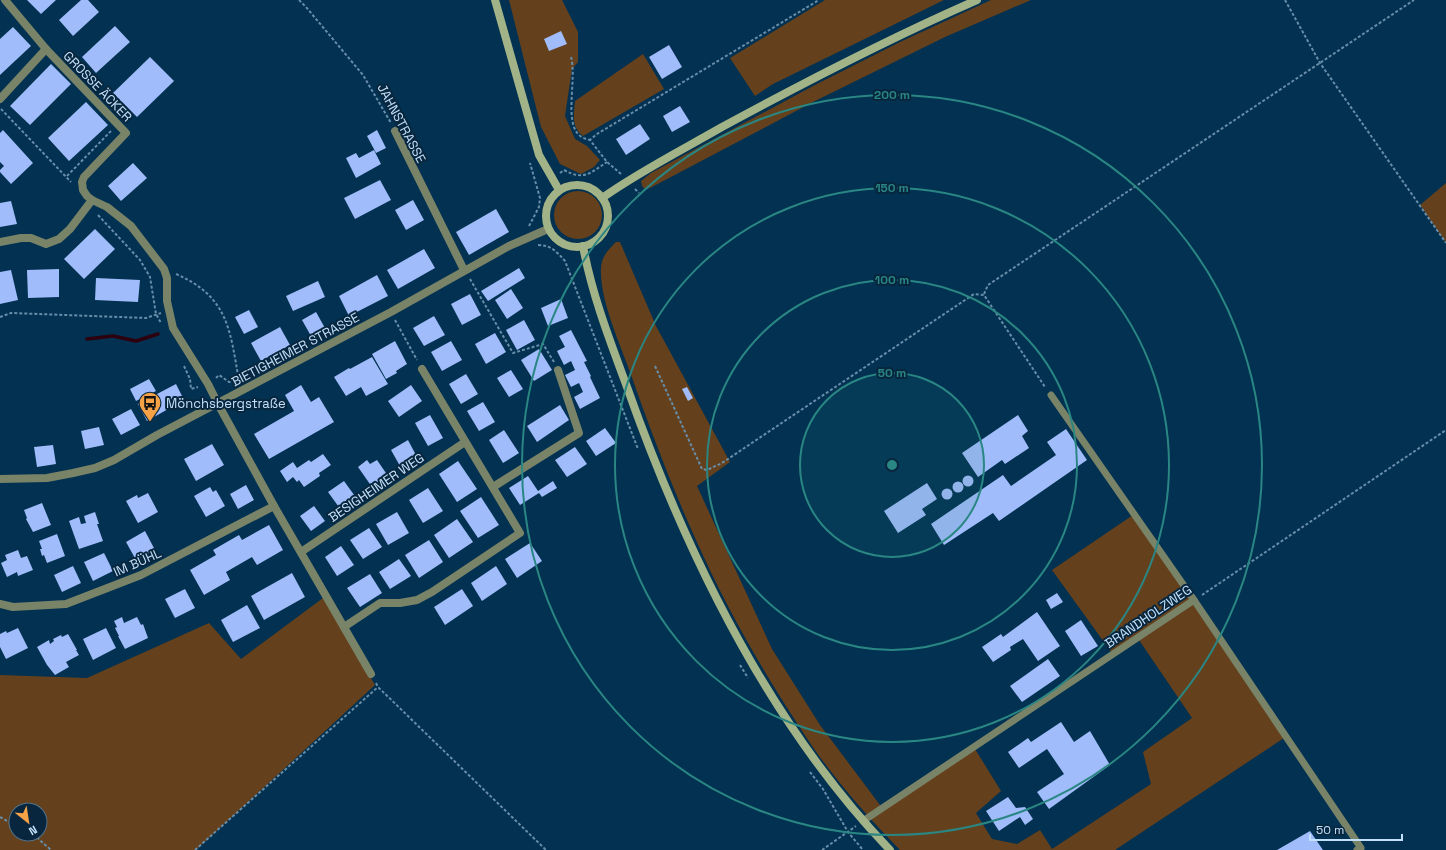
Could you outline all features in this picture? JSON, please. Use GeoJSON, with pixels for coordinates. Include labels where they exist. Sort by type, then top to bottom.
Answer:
{"type":"FeatureCollection","features":[{"type":"Feature","properties":{"kind":"main road"},"geometry":{"type":"LineString","coordinates":[[495,0],[539,155],[559,190]]}},
{"type":"Feature","properties":{"kind":"main road"},"geometry":{"type":"LineString","coordinates":[[602,198],[627,180],[798,87],[934,19],[977,0]]}},
{"type":"Feature","properties":{"kind":"main road"},"geometry":{"type":"LineString","coordinates":[[577,184],[594,189],[602,198],[606,204],[608,214],[607,224],[600,236],[594,242],[583,246],[564,244],[552,235],[548,229],[545,218],[546,209],[549,201],[559,190],[569,185],[577,184]]}},
{"type":"Feature","properties":{"kind":"main road"},"geometry":{"type":"LineString","coordinates":[[583,246],[588,272],[602,318],[640,424],[682,527],[720,606],[752,663],[799,738],[830,781],[863,821],[890,850]]}},
{"type":"Feature","properties":{"kind":"street","name":"GROSSE ÄCKER"},"geometry":{"type":"LineString","coordinates":[[5,0],[46,49],[126,133],[84,177],[82,182],[83,190],[91,202]]}},
{"type":"Feature","properties":{"kind":"street"},"geometry":{"type":"LineString","coordinates":[[0,99],[46,49]]}},
{"type":"Feature","properties":{"kind":"street","name":"JAHNSTRASSE"},"geometry":{"type":"LineString","coordinates":[[395,131],[464,270]]}},
{"type":"Feature","properties":{"kind":"street"},"geometry":{"type":"LineString","coordinates":[[0,242],[21,238],[32,238],[46,244],[59,240],[70,229],[91,202],[107,207],[131,226],[164,269],[167,278],[167,301],[173,328],[208,384],[274,506],[344,626],[370,674]]}},
{"type":"Feature","properties":{"kind":"street","name":"BIETIGHEIMER STRASSE"},"geometry":{"type":"LineString","coordinates":[[0,479],[48,478],[95,468],[114,460],[157,435],[253,386],[391,312],[509,246],[548,229]]}},
{"type":"Feature","properties":{"kind":"street"},"geometry":{"type":"LineString","coordinates":[[344,626],[380,603],[400,603],[417,600],[432,592],[520,533],[422,369]]}},
{"type":"Feature","properties":{"kind":"street"},"geometry":{"type":"LineString","coordinates":[[493,487],[579,433],[558,370]]}},
{"type":"Feature","properties":{"kind":"street","name":"BESIGHEIMER WEG"},"geometry":{"type":"LineString","coordinates":[[301,552],[465,442]]}},
{"type":"Feature","properties":{"kind":"street","name":"IM BÜHL"},"geometry":{"type":"LineString","coordinates":[[0,604],[13,607],[66,604],[141,575],[274,506]]}},
{"type":"Feature","properties":{"kind":"lane"},"geometry":{"type":"LineString","coordinates":[[1050,395],[1194,600],[1361,848],[1357,850]]}},
{"type":"Feature","properties":{"kind":"lane","name":"BRANDHOLZWEG"},"geometry":{"type":"LineString","coordinates":[[863,821],[1194,600]]}},
{"type":"Feature","properties":{"kind":"path","name":"JAHNSTRASSE"},"geometry":{"type":"LineString","coordinates":[[299,0],[363,75],[395,131]]}},
{"type":"Feature","properties":{"kind":"path"},"geometry":{"type":"LineString","coordinates":[[590,140],[820,0]]}},
{"type":"Feature","properties":{"kind":"path"},"geometry":{"type":"LineString","coordinates":[[1285,0],[1320,63],[1446,243]]}},
{"type":"Feature","properties":{"kind":"path"},"geometry":{"type":"LineString","coordinates":[[984,294],[988,285],[1414,0]]}},
{"type":"Feature","properties":{"kind":"path"},"geometry":{"type":"LineString","coordinates":[[571,57],[574,74],[571,111],[572,122],[578,135],[590,140],[607,162],[627,180]]}},
{"type":"Feature","properties":{"kind":"path"},"geometry":{"type":"LineString","coordinates":[[0,108],[67,176],[73,184]]}},
{"type":"Feature","properties":{"kind":"path"},"geometry":{"type":"LineString","coordinates":[[67,176],[117,124]]}},
{"type":"Feature","properties":{"kind":"path"},"geometry":{"type":"LineString","coordinates":[[551,178],[564,170],[573,175],[582,176],[592,172],[607,162]]}},
{"type":"Feature","properties":{"kind":"path"},"geometry":{"type":"LineString","coordinates":[[91,202],[140,260],[150,277],[156,314],[162,326]]}},
{"type":"Feature","properties":{"kind":"path"},"geometry":{"type":"LineString","coordinates":[[164,269],[187,279],[203,290],[217,304],[226,319],[230,333],[239,383]]}},
{"type":"Feature","properties":{"kind":"path"},"geometry":{"type":"LineString","coordinates":[[464,270],[513,353],[543,344],[558,370]]}},
{"type":"Feature","properties":{"kind":"path"},"geometry":{"type":"LineString","coordinates":[[655,366],[702,469],[707,470],[722,463],[974,294],[984,294]]}},
{"type":"Feature","properties":{"kind":"path"},"geometry":{"type":"LineString","coordinates":[[984,294],[1050,395]]}},
{"type":"Feature","properties":{"kind":"path"},"geometry":{"type":"LineString","coordinates":[[0,317],[11,313],[146,318],[169,310]]}},
{"type":"Feature","properties":{"kind":"path"},"geometry":{"type":"LineString","coordinates":[[391,312],[422,369]]}},
{"type":"Feature","properties":{"kind":"path"},"geometry":{"type":"LineString","coordinates":[[183,365],[190,379],[191,389],[208,384],[219,375],[229,382],[239,383],[249,378],[253,386]]}},
{"type":"Feature","properties":{"kind":"path","name":"BRANDHOLZWEG"},"geometry":{"type":"LineString","coordinates":[[1194,600],[1446,430]]}},
{"type":"Feature","properties":{"kind":"path"},"geometry":{"type":"LineString","coordinates":[[195,850],[378,687],[546,850]]}},
{"type":"Feature","properties":{"kind":"path"},"geometry":{"type":"LineString","coordinates":[[822,850],[848,832]]}},
{"type":"Feature","properties":{"kind":"path"},"geometry":{"type":"LineString","coordinates":[[42,842],[51,850]]}},
{"type":"Feature","properties":{"kind":"shaded area"},"geometry":{"type":"Polygon","coordinates":[[[509,0],[562,0],[578,32],[578,62],[572,69],[565,116],[575,139],[587,146],[600,160],[594,167],[581,174],[560,164],[541,127],[509,0]]]}},
{"type":"Feature","properties":{"kind":"shaded area"},"geometry":{"type":"Polygon","coordinates":[[[825,0],[944,0],[773,84],[755,96],[730,58],[825,0]]]}},
{"type":"Feature","properties":{"kind":"shaded area"},"geometry":{"type":"Polygon","coordinates":[[[991,0],[1031,0],[945,37],[815,101],[650,188],[645,189],[642,186],[641,181],[651,173],[813,86],[900,42],[991,0]]]}},
{"type":"Feature","properties":{"kind":"shaded area"},"geometry":{"type":"Polygon","coordinates":[[[643,54],[664,89],[583,136],[577,129],[574,120],[575,101],[643,54]]]}},
{"type":"Feature","properties":{"kind":"shaded area"},"geometry":{"type":"Polygon","coordinates":[[[1446,183],[1446,243],[1420,205],[1446,183]]]}},
{"type":"Feature","properties":{"kind":"shaded area"},"geometry":{"type":"Polygon","coordinates":[[[578,191],[587,193],[595,198],[600,206],[602,215],[600,224],[595,232],[587,237],[578,239],[569,237],[561,232],[556,224],[554,215],[556,206],[561,198],[569,193],[578,191]]]}},
{"type":"Feature","properties":{"kind":"shaded area"},"geometry":{"type":"Polygon","coordinates":[[[616,242],[620,242],[656,326],[730,462],[697,486],[772,649],[820,725],[883,809],[975,749],[1001,791],[976,813],[992,839],[1017,844],[1040,830],[1052,849],[1151,784],[1143,752],[1192,718],[1139,640],[1114,656],[1052,570],[1133,515],[1284,738],[1115,850],[900,850],[846,791],[810,743],[757,658],[731,612],[707,564],[661,457],[608,311],[602,286],[601,265],[606,253],[616,242]]]}},
{"type":"Feature","properties":{"kind":"shaded area"},"geometry":{"type":"Polygon","coordinates":[[[323,598],[375,685],[196,850],[0,850],[0,675],[87,678],[209,623],[241,659],[323,598]]]}},
{"type":"Feature","properties":{"kind":"building"},"geometry":{"type":"Polygon","coordinates":[[[27,0],[56,0],[41,14],[27,0]]]}},
{"type":"Feature","properties":{"kind":"building"},"geometry":{"type":"Polygon","coordinates":[[[81,0],[88,0],[99,12],[73,36],[59,20],[81,0]]]}},
{"type":"Feature","properties":{"kind":"building"},"geometry":{"type":"Polygon","coordinates":[[[115,26],[130,42],[96,73],[82,57],[115,26]]]}},
{"type":"Feature","properties":{"kind":"building"},"geometry":{"type":"Polygon","coordinates":[[[13,27],[31,46],[0,75],[0,39],[13,27]]]}},
{"type":"Feature","properties":{"kind":"building"},"geometry":{"type":"Polygon","coordinates":[[[561,31],[567,44],[549,51],[544,39],[561,31]]]}},
{"type":"Feature","properties":{"kind":"building"},"geometry":{"type":"Polygon","coordinates":[[[669,45],[682,67],[662,79],[649,57],[669,45]]]}},
{"type":"Feature","properties":{"kind":"building"},"geometry":{"type":"Polygon","coordinates":[[[150,57],[174,81],[137,117],[113,93],[150,57]]]}},
{"type":"Feature","properties":{"kind":"building"},"geometry":{"type":"Polygon","coordinates":[[[51,64],[71,84],[30,125],[10,106],[51,64]]]}},
{"type":"Feature","properties":{"kind":"building"},"geometry":{"type":"Polygon","coordinates":[[[86,102],[108,125],[69,161],[48,138],[86,102]]]}},
{"type":"Feature","properties":{"kind":"building"},"geometry":{"type":"Polygon","coordinates":[[[680,106],[690,122],[672,132],[663,116],[680,106]]]}},
{"type":"Feature","properties":{"kind":"building"},"geometry":{"type":"Polygon","coordinates":[[[640,124],[650,139],[626,155],[616,139],[640,124]]]}},
{"type":"Feature","properties":{"kind":"building"},"geometry":{"type":"Polygon","coordinates":[[[3,130],[33,163],[11,184],[0,172],[4,166],[0,162],[0,133],[3,130]]]}},
{"type":"Feature","properties":{"kind":"building"},"geometry":{"type":"Polygon","coordinates":[[[377,130],[386,148],[376,153],[367,136],[377,130]]]}},
{"type":"Feature","properties":{"kind":"building"},"geometry":{"type":"Polygon","coordinates":[[[374,150],[381,164],[356,178],[346,158],[356,153],[359,158],[374,150]]]}},
{"type":"Feature","properties":{"kind":"building"},"geometry":{"type":"Polygon","coordinates":[[[133,163],[147,178],[121,201],[108,186],[133,163]]]}},
{"type":"Feature","properties":{"kind":"building"},"geometry":{"type":"Polygon","coordinates":[[[380,180],[391,200],[355,219],[344,198],[380,180]]]}},
{"type":"Feature","properties":{"kind":"building"},"geometry":{"type":"Polygon","coordinates":[[[413,200],[424,220],[406,230],[395,210],[413,200]]]}},
{"type":"Feature","properties":{"kind":"building"},"geometry":{"type":"Polygon","coordinates":[[[11,201],[17,224],[0,227],[0,203],[11,201]]]}},
{"type":"Feature","properties":{"kind":"building"},"geometry":{"type":"Polygon","coordinates":[[[496,209],[509,232],[469,255],[456,232],[496,209]]]}},
{"type":"Feature","properties":{"kind":"building"},"geometry":{"type":"Polygon","coordinates":[[[95,229],[115,249],[84,279],[64,259],[95,229]]]}},
{"type":"Feature","properties":{"kind":"building"},"geometry":{"type":"Polygon","coordinates":[[[424,249],[435,268],[398,289],[387,270],[424,249]]]}},
{"type":"Feature","properties":{"kind":"building"},"geometry":{"type":"Polygon","coordinates":[[[519,268],[525,278],[488,301],[481,291],[519,268]]]}},
{"type":"Feature","properties":{"kind":"building"},"geometry":{"type":"Polygon","coordinates":[[[59,269],[59,297],[28,298],[27,270],[59,269]]]}},
{"type":"Feature","properties":{"kind":"building"},"geometry":{"type":"Polygon","coordinates":[[[11,270],[18,300],[0,304],[0,272],[11,270]]]}},
{"type":"Feature","properties":{"kind":"building"},"geometry":{"type":"Polygon","coordinates":[[[377,275],[388,296],[349,316],[339,296],[377,275]]]}},
{"type":"Feature","properties":{"kind":"building"},"geometry":{"type":"Polygon","coordinates":[[[96,278],[140,280],[138,302],[95,300],[96,278]]]}},
{"type":"Feature","properties":{"kind":"building"},"geometry":{"type":"Polygon","coordinates":[[[318,281],[325,297],[293,311],[286,296],[318,281]]]}},
{"type":"Feature","properties":{"kind":"building"},"geometry":{"type":"Polygon","coordinates":[[[511,289],[523,308],[507,319],[495,300],[511,289]]]}},
{"type":"Feature","properties":{"kind":"building"},"geometry":{"type":"Polygon","coordinates":[[[470,294],[481,315],[462,325],[451,304],[470,294]]]}},
{"type":"Feature","properties":{"kind":"building"},"geometry":{"type":"Polygon","coordinates":[[[561,299],[568,318],[548,326],[541,308],[561,299]]]}},
{"type":"Feature","properties":{"kind":"building"},"geometry":{"type":"Polygon","coordinates":[[[249,310],[258,327],[244,334],[235,317],[249,310]]]}},
{"type":"Feature","properties":{"kind":"building"},"geometry":{"type":"Polygon","coordinates":[[[316,312],[325,328],[311,336],[302,320],[316,312]]]}},
{"type":"Feature","properties":{"kind":"building"},"geometry":{"type":"Polygon","coordinates":[[[434,316],[445,335],[424,346],[413,328],[434,316]]]}},
{"type":"Feature","properties":{"kind":"building"},"geometry":{"type":"Polygon","coordinates":[[[524,320],[535,340],[517,350],[506,330],[524,320]]]}},
{"type":"Feature","properties":{"kind":"building"},"geometry":{"type":"Polygon","coordinates":[[[280,327],[290,345],[261,361],[251,343],[280,327]]]}},
{"type":"Feature","properties":{"kind":"building"},"geometry":{"type":"Polygon","coordinates":[[[571,330],[587,361],[584,362],[600,398],[580,409],[574,397],[583,392],[579,383],[571,387],[565,375],[575,370],[571,361],[564,365],[557,351],[565,347],[559,336],[571,330]]]}},
{"type":"Feature","properties":{"kind":"building"},"geometry":{"type":"Polygon","coordinates":[[[495,333],[506,352],[486,364],[475,344],[495,333]]]}},
{"type":"Feature","properties":{"kind":"building"},"geometry":{"type":"Polygon","coordinates":[[[395,341],[407,364],[396,371],[397,373],[386,379],[372,354],[395,341]]]}},
{"type":"Feature","properties":{"kind":"building"},"geometry":{"type":"Polygon","coordinates":[[[451,341],[462,360],[442,371],[431,352],[451,341]]]}},
{"type":"Feature","properties":{"kind":"building"},"geometry":{"type":"Polygon","coordinates":[[[539,349],[552,370],[534,381],[521,360],[539,349]]]}},
{"type":"Feature","properties":{"kind":"building"},"geometry":{"type":"Polygon","coordinates":[[[372,357],[388,384],[366,396],[361,387],[346,396],[334,377],[372,357]]]}},
{"type":"Feature","properties":{"kind":"building"},"geometry":{"type":"Polygon","coordinates":[[[511,370],[523,389],[509,397],[497,378],[511,370]]]}},
{"type":"Feature","properties":{"kind":"building"},"geometry":{"type":"Polygon","coordinates":[[[466,374],[478,394],[461,404],[449,384],[466,374]]]}},
{"type":"Feature","properties":{"kind":"building"},"geometry":{"type":"Polygon","coordinates":[[[149,379],[156,391],[136,401],[130,389],[149,379]]]}},
{"type":"Feature","properties":{"kind":"building"},"geometry":{"type":"Polygon","coordinates":[[[176,384],[184,400],[147,421],[138,404],[176,384]]]}},
{"type":"Feature","properties":{"kind":"building"},"geometry":{"type":"Polygon","coordinates":[[[301,385],[311,402],[319,397],[334,422],[269,459],[254,434],[294,411],[285,395],[301,385]]]}},
{"type":"Feature","properties":{"kind":"building"},"geometry":{"type":"Polygon","coordinates":[[[411,385],[422,401],[399,417],[388,401],[411,385]]]}},
{"type":"Feature","properties":{"kind":"building"},"geometry":{"type":"Polygon","coordinates":[[[687,387],[693,398],[688,401],[682,389],[687,387]]]}},
{"type":"Feature","properties":{"kind":"building"},"geometry":{"type":"Polygon","coordinates":[[[483,402],[495,422],[479,431],[467,411],[483,402]]]}},
{"type":"Feature","properties":{"kind":"building"},"geometry":{"type":"Polygon","coordinates":[[[560,405],[569,420],[537,442],[527,426],[560,405]]]}},
{"type":"Feature","properties":{"kind":"building"},"geometry":{"type":"Polygon","coordinates":[[[131,409],[140,425],[121,435],[112,419],[131,409]]]}},
{"type":"Feature","properties":{"kind":"building"},"geometry":{"type":"Polygon","coordinates":[[[430,415],[443,438],[428,446],[415,423],[430,415]]]}},
{"type":"Feature","properties":{"kind":"building"},"geometry":{"type":"Polygon","coordinates":[[[1018,415],[1028,431],[1022,436],[1029,448],[1005,464],[1002,460],[978,477],[962,453],[1018,415]]]}},
{"type":"Feature","properties":{"kind":"building"},"geometry":{"type":"Polygon","coordinates":[[[99,427],[104,445],[85,449],[81,431],[99,427]]]}},
{"type":"Feature","properties":{"kind":"building"},"geometry":{"type":"Polygon","coordinates":[[[605,428],[616,443],[596,456],[586,441],[605,428]]]}},
{"type":"Feature","properties":{"kind":"building"},"geometry":{"type":"Polygon","coordinates":[[[1066,429],[1087,460],[999,521],[993,513],[944,545],[931,524],[1003,475],[1011,486],[1056,455],[1047,442],[1066,429]]]}},
{"type":"Feature","properties":{"kind":"building"},"geometry":{"type":"Polygon","coordinates":[[[504,430],[519,453],[503,463],[489,440],[504,430]]]}},
{"type":"Feature","properties":{"kind":"building"},"geometry":{"type":"Polygon","coordinates":[[[408,440],[417,457],[400,466],[391,450],[408,440]]]}},
{"type":"Feature","properties":{"kind":"building"},"geometry":{"type":"Polygon","coordinates":[[[212,444],[224,465],[196,481],[184,459],[212,444]]]}},
{"type":"Feature","properties":{"kind":"building"},"geometry":{"type":"Polygon","coordinates":[[[53,445],[56,464],[37,467],[34,447],[53,445]]]}},
{"type":"Feature","properties":{"kind":"building"},"geometry":{"type":"Polygon","coordinates":[[[575,447],[587,464],[567,477],[555,460],[575,447]]]}},
{"type":"Feature","properties":{"kind":"building"},"geometry":{"type":"Polygon","coordinates":[[[323,454],[331,465],[319,473],[320,476],[304,487],[299,480],[297,482],[293,477],[287,482],[280,471],[293,462],[297,468],[309,460],[311,462],[323,454]]]}},
{"type":"Feature","properties":{"kind":"building"},"geometry":{"type":"Polygon","coordinates":[[[367,460],[370,464],[377,460],[388,476],[372,487],[358,467],[367,460]]]}},
{"type":"Feature","properties":{"kind":"building"},"geometry":{"type":"Polygon","coordinates":[[[458,461],[477,489],[457,502],[439,474],[458,461]]]}},
{"type":"Feature","properties":{"kind":"building"},"geometry":{"type":"Polygon","coordinates":[[[528,476],[538,491],[553,481],[557,488],[542,497],[539,493],[520,505],[509,488],[528,476]]]}},
{"type":"Feature","properties":{"kind":"building"},"geometry":{"type":"Polygon","coordinates":[[[966,476],[970,476],[972,477],[972,485],[966,486],[963,483],[963,479],[966,476]]]}},
{"type":"Feature","properties":{"kind":"building"},"geometry":{"type":"Polygon","coordinates":[[[344,481],[357,499],[341,510],[328,492],[344,481]]]}},
{"type":"Feature","properties":{"kind":"building"},"geometry":{"type":"Polygon","coordinates":[[[958,481],[962,483],[964,487],[962,491],[958,493],[954,491],[952,487],[954,483],[958,481]]]}},
{"type":"Feature","properties":{"kind":"building"},"geometry":{"type":"Polygon","coordinates":[[[927,483],[937,499],[922,509],[926,515],[898,533],[884,511],[927,483]]]}},
{"type":"Feature","properties":{"kind":"building"},"geometry":{"type":"Polygon","coordinates":[[[246,485],[254,500],[238,509],[230,494],[246,485]]]}},
{"type":"Feature","properties":{"kind":"building"},"geometry":{"type":"Polygon","coordinates":[[[210,487],[213,492],[216,490],[225,506],[206,517],[194,496],[210,487]]]}},
{"type":"Feature","properties":{"kind":"building"},"geometry":{"type":"Polygon","coordinates":[[[428,488],[443,511],[423,523],[409,500],[428,488]]]}},
{"type":"Feature","properties":{"kind":"building"},"geometry":{"type":"Polygon","coordinates":[[[947,488],[951,490],[953,494],[951,498],[947,500],[943,498],[941,494],[943,490],[947,488]]]}},
{"type":"Feature","properties":{"kind":"building"},"geometry":{"type":"Polygon","coordinates":[[[148,493],[158,512],[138,523],[126,501],[137,495],[138,498],[148,493]]]}},
{"type":"Feature","properties":{"kind":"building"},"geometry":{"type":"Polygon","coordinates":[[[481,497],[499,525],[478,538],[460,511],[481,497]]]}},
{"type":"Feature","properties":{"kind":"building"},"geometry":{"type":"Polygon","coordinates":[[[42,503],[51,525],[33,532],[26,519],[24,510],[42,503]]]}},
{"type":"Feature","properties":{"kind":"building"},"geometry":{"type":"Polygon","coordinates":[[[314,506],[325,521],[311,531],[300,516],[314,506]]]}},
{"type":"Feature","properties":{"kind":"building"},"geometry":{"type":"Polygon","coordinates":[[[95,512],[99,524],[97,524],[103,541],[79,549],[69,521],[79,517],[81,524],[86,523],[84,516],[95,512]]]}},
{"type":"Feature","properties":{"kind":"building"},"geometry":{"type":"Polygon","coordinates":[[[397,512],[409,533],[388,545],[376,524],[397,512]]]}},
{"type":"Feature","properties":{"kind":"building"},"geometry":{"type":"Polygon","coordinates":[[[457,519],[473,542],[449,558],[434,535],[457,519]]]}},
{"type":"Feature","properties":{"kind":"building"},"geometry":{"type":"Polygon","coordinates":[[[269,525],[283,550],[257,565],[252,557],[226,572],[230,580],[204,595],[190,570],[216,555],[213,550],[239,535],[242,540],[269,525]]]}},
{"type":"Feature","properties":{"kind":"building"},"geometry":{"type":"Polygon","coordinates":[[[369,528],[382,547],[363,559],[350,540],[369,528]]]}},
{"type":"Feature","properties":{"kind":"building"},"geometry":{"type":"Polygon","coordinates":[[[145,531],[155,550],[136,560],[126,542],[145,531]]]}},
{"type":"Feature","properties":{"kind":"building"},"geometry":{"type":"Polygon","coordinates":[[[57,534],[65,556],[47,563],[44,555],[42,556],[40,549],[42,549],[39,541],[57,534]]]}},
{"type":"Feature","properties":{"kind":"building"},"geometry":{"type":"Polygon","coordinates":[[[429,540],[443,562],[419,578],[405,555],[429,540]]]}},
{"type":"Feature","properties":{"kind":"building"},"geometry":{"type":"Polygon","coordinates":[[[530,543],[542,561],[517,578],[505,559],[530,543]]]}},
{"type":"Feature","properties":{"kind":"building"},"geometry":{"type":"Polygon","coordinates":[[[341,546],[354,565],[337,576],[325,557],[341,546]]]}},
{"type":"Feature","properties":{"kind":"building"},"geometry":{"type":"Polygon","coordinates":[[[18,550],[21,558],[27,556],[33,570],[18,576],[17,572],[7,577],[1,563],[7,560],[5,555],[18,550]]]}},
{"type":"Feature","properties":{"kind":"building"},"geometry":{"type":"Polygon","coordinates":[[[104,553],[113,571],[93,581],[84,562],[104,553]]]}},
{"type":"Feature","properties":{"kind":"building"},"geometry":{"type":"Polygon","coordinates":[[[399,559],[411,576],[390,589],[379,572],[399,559]]]}},
{"type":"Feature","properties":{"kind":"building"},"geometry":{"type":"Polygon","coordinates":[[[73,566],[81,583],[62,592],[54,575],[73,566]]]}},
{"type":"Feature","properties":{"kind":"building"},"geometry":{"type":"Polygon","coordinates":[[[496,566],[507,584],[482,601],[471,583],[496,566]]]}},
{"type":"Feature","properties":{"kind":"building"},"geometry":{"type":"Polygon","coordinates":[[[292,573],[305,597],[264,620],[251,596],[292,573]]]}},
{"type":"Feature","properties":{"kind":"building"},"geometry":{"type":"Polygon","coordinates":[[[370,574],[382,593],[360,607],[347,588],[370,574]]]}},
{"type":"Feature","properties":{"kind":"building"},"geometry":{"type":"Polygon","coordinates":[[[185,589],[195,608],[175,618],[165,599],[185,589]]]}},
{"type":"Feature","properties":{"kind":"building"},"geometry":{"type":"Polygon","coordinates":[[[462,589],[473,606],[445,625],[434,607],[462,589]]]}},
{"type":"Feature","properties":{"kind":"building"},"geometry":{"type":"Polygon","coordinates":[[[1057,593],[1063,602],[1051,609],[1046,600],[1057,593]]]}},
{"type":"Feature","properties":{"kind":"building"},"geometry":{"type":"Polygon","coordinates":[[[247,605],[260,628],[233,642],[221,620],[247,605]]]}},
{"type":"Feature","properties":{"kind":"building"},"geometry":{"type":"Polygon","coordinates":[[[1037,612],[1060,646],[1038,661],[1023,639],[1010,647],[1011,650],[993,662],[982,647],[1001,634],[1003,637],[1037,612]]]}},
{"type":"Feature","properties":{"kind":"building"},"geometry":{"type":"Polygon","coordinates":[[[122,617],[124,623],[137,617],[141,625],[143,624],[148,638],[125,649],[118,636],[115,628],[117,627],[114,621],[122,617]]]}},
{"type":"Feature","properties":{"kind":"building"},"geometry":{"type":"Polygon","coordinates":[[[1081,620],[1098,646],[1081,656],[1065,631],[1081,620]]]}},
{"type":"Feature","properties":{"kind":"building"},"geometry":{"type":"Polygon","coordinates":[[[18,628],[28,648],[6,659],[0,647],[0,634],[6,631],[7,633],[18,628]]]}},
{"type":"Feature","properties":{"kind":"building"},"geometry":{"type":"Polygon","coordinates":[[[106,628],[116,648],[93,660],[83,639],[106,628]]]}},
{"type":"Feature","properties":{"kind":"building"},"geometry":{"type":"Polygon","coordinates":[[[68,634],[79,655],[66,662],[69,667],[55,675],[47,665],[37,647],[49,640],[50,644],[54,641],[53,639],[61,635],[62,637],[68,634]]]}},
{"type":"Feature","properties":{"kind":"building"},"geometry":{"type":"Polygon","coordinates":[[[1048,659],[1060,676],[1022,702],[1010,686],[1048,659]]]}},
{"type":"Feature","properties":{"kind":"building"},"geometry":{"type":"Polygon","coordinates":[[[1061,722],[1074,742],[1090,731],[1110,765],[1049,809],[1037,792],[1064,774],[1047,749],[1019,768],[1008,752],[1028,738],[1031,742],[1061,722]]]}},
{"type":"Feature","properties":{"kind":"building"},"geometry":{"type":"Polygon","coordinates":[[[1008,797],[1016,808],[1025,807],[1033,819],[1025,825],[1020,817],[999,831],[986,811],[1008,797]]]}},
{"type":"Feature","properties":{"kind":"building"},"geometry":{"type":"Polygon","coordinates":[[[1310,831],[1323,850],[1277,850],[1310,831]]]}},
{"type":"Feature","properties":{"kind":"waterway"},"geometry":{"type":"LineString","coordinates":[[87,339],[113,336],[136,341],[158,334]]}},
{"type":"Feature","properties":{"kind":"place","name":"Mönchsbergstraße"},"geometry":{"type":"Point","coordinates":[150,422]}}]}
